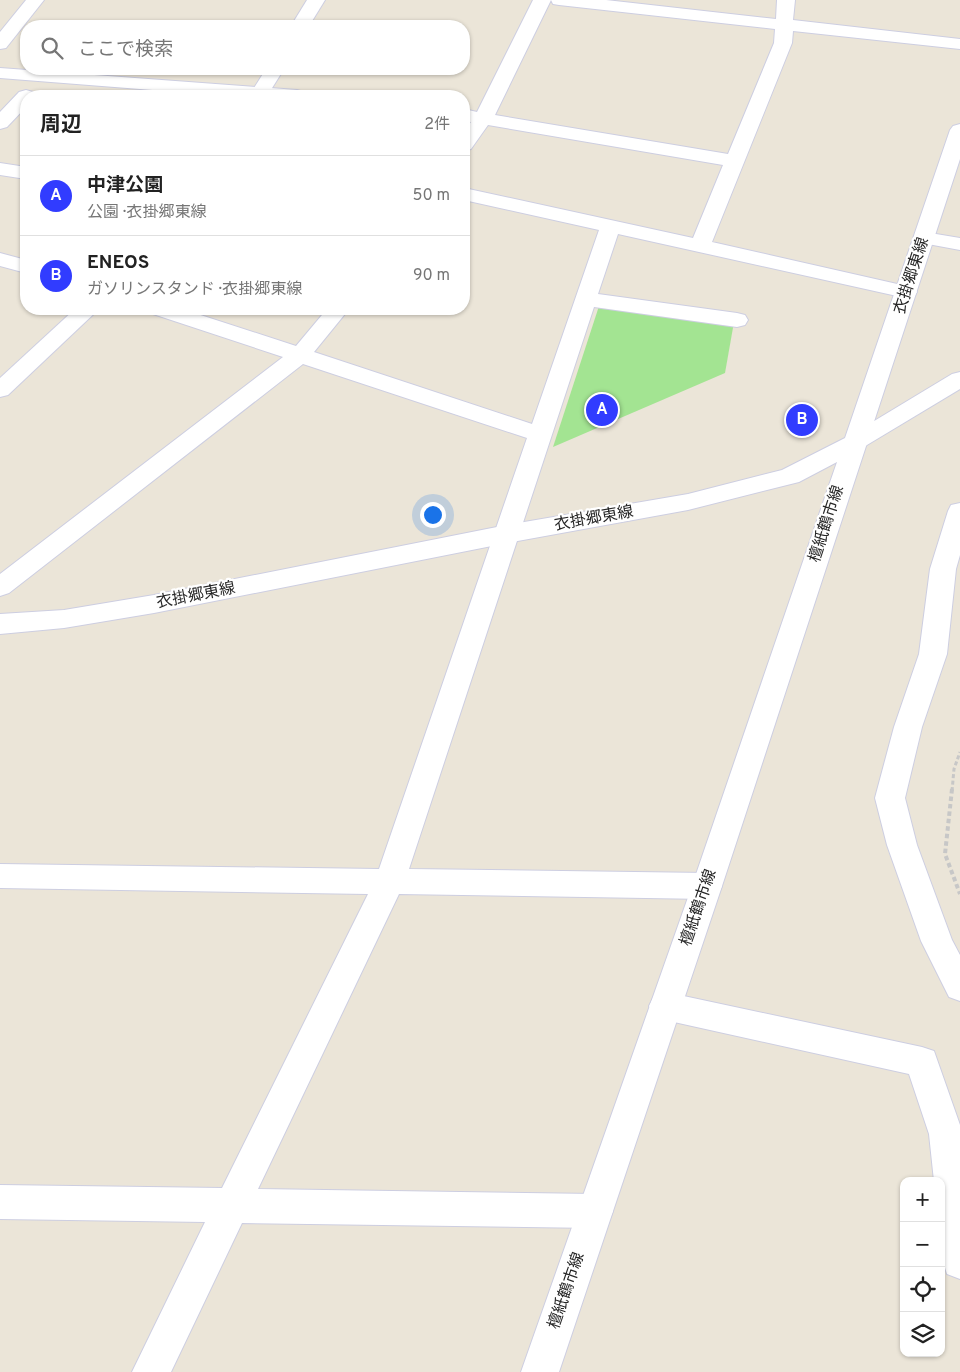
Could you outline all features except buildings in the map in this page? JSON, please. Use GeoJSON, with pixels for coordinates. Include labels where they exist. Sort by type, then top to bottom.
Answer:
{"type":"FeatureCollection","features":[{"type":"Feature","properties":{"kind":"street"},"geometry":{"type":"LineString","coordinates":[[304,20],[316,0]]}},
{"type":"Feature","properties":{"kind":"street"},"geometry":{"type":"LineString","coordinates":[[470,137],[484,118],[542,0]]}},
{"type":"Feature","properties":{"kind":"street"},"geometry":{"type":"LineString","coordinates":[[559,0],[960,44]]}},
{"type":"Feature","properties":{"kind":"street"},"geometry":{"type":"LineString","coordinates":[[700,246],[783,43],[786,25],[786,0]]}},
{"type":"Feature","properties":{"kind":"street"},"geometry":{"type":"LineString","coordinates":[[0,44],[23,8]]}},
{"type":"Feature","properties":{"kind":"street"},"geometry":{"type":"LineString","coordinates":[[0,73],[20,74]]}},
{"type":"Feature","properties":{"kind":"street"},"geometry":{"type":"LineString","coordinates":[[31,75],[136,76],[232,90]]}},
{"type":"Feature","properties":{"kind":"street"},"geometry":{"type":"LineString","coordinates":[[262,90],[271,75]]}},
{"type":"Feature","properties":{"kind":"street"},"geometry":{"type":"LineString","coordinates":[[32,90],[46,76]]}},
{"type":"Feature","properties":{"kind":"street"},"geometry":{"type":"LineString","coordinates":[[0,123],[20,102]]}},
{"type":"Feature","properties":{"kind":"street"},"geometry":{"type":"LineString","coordinates":[[470,116],[735,161]]}},
{"type":"Feature","properties":{"kind":"street","name":"衣掛郷東線"},"geometry":{"type":"LineString","coordinates":[[0,624],[64,619],[154,604],[507,534],[688,502],[790,476],[854,443],[960,130]]}},
{"type":"Feature","properties":{"kind":"street"},"geometry":{"type":"LineString","coordinates":[[0,169],[20,172]]}},
{"type":"Feature","properties":{"kind":"street"},"geometry":{"type":"LineString","coordinates":[[470,195],[906,292]]}},
{"type":"Feature","properties":{"kind":"street"},"geometry":{"type":"LineString","coordinates":[[151,1372],[390,881],[610,227]]}},
{"type":"Feature","properties":{"kind":"street"},"geometry":{"type":"LineString","coordinates":[[924,238],[960,244]]}},
{"type":"Feature","properties":{"kind":"street"},"geometry":{"type":"LineString","coordinates":[[0,259],[20,265]]}},
{"type":"Feature","properties":{"kind":"street"},"geometry":{"type":"LineString","coordinates":[[585,300],[737,320]]}},
{"type":"Feature","properties":{"kind":"street"},"geometry":{"type":"LineString","coordinates":[[0,390],[81,315]]}},
{"type":"Feature","properties":{"kind":"street"},"geometry":{"type":"LineString","coordinates":[[179,315],[539,434]]}},
{"type":"Feature","properties":{"kind":"street"},"geometry":{"type":"LineString","coordinates":[[0,587],[300,355],[333,315]]}},
{"type":"Feature","properties":{"kind":"street"},"geometry":{"type":"LineString","coordinates":[[854,443],[960,379]]}},
{"type":"Feature","properties":{"kind":"street","name":"檀紙鶴市線"},"geometry":{"type":"LineString","coordinates":[[540,1372],[707,886],[854,443]]}},
{"type":"Feature","properties":{"kind":"street"},"geometry":{"type":"LineString","coordinates":[[960,511],[942,569],[933,654],[908,727],[890,798],[902,845],[948,948],[960,987]]}},
{"type":"Feature","properties":{"kind":"street"},"geometry":{"type":"LineString","coordinates":[[0,876],[707,886]]}},
{"type":"Feature","properties":{"kind":"street"},"geometry":{"type":"LineString","coordinates":[[665,1006],[922,1062],[946,1134],[960,1261]]}},
{"type":"Feature","properties":{"kind":"street"},"geometry":{"type":"LineString","coordinates":[[0,1202],[595,1211]]}},
{"type":"Feature","properties":{"kind":"path"},"geometry":{"type":"LineString","coordinates":[[960,752],[954,769],[945,854],[960,894]]}},
{"type":"Feature","properties":{"kind":"green space"},"geometry":{"type":"Polygon","coordinates":[[[600,303],[734,322],[725,373],[553,447],[600,303]]]}},
{"type":"Feature","properties":{"kind":"place","name":"中津公園"},"geometry":{"type":"Point","coordinates":[602,410]}},
{"type":"Feature","properties":{"kind":"place","name":"ENEOS"},"geometry":{"type":"Point","coordinates":[802,420]}}]}
